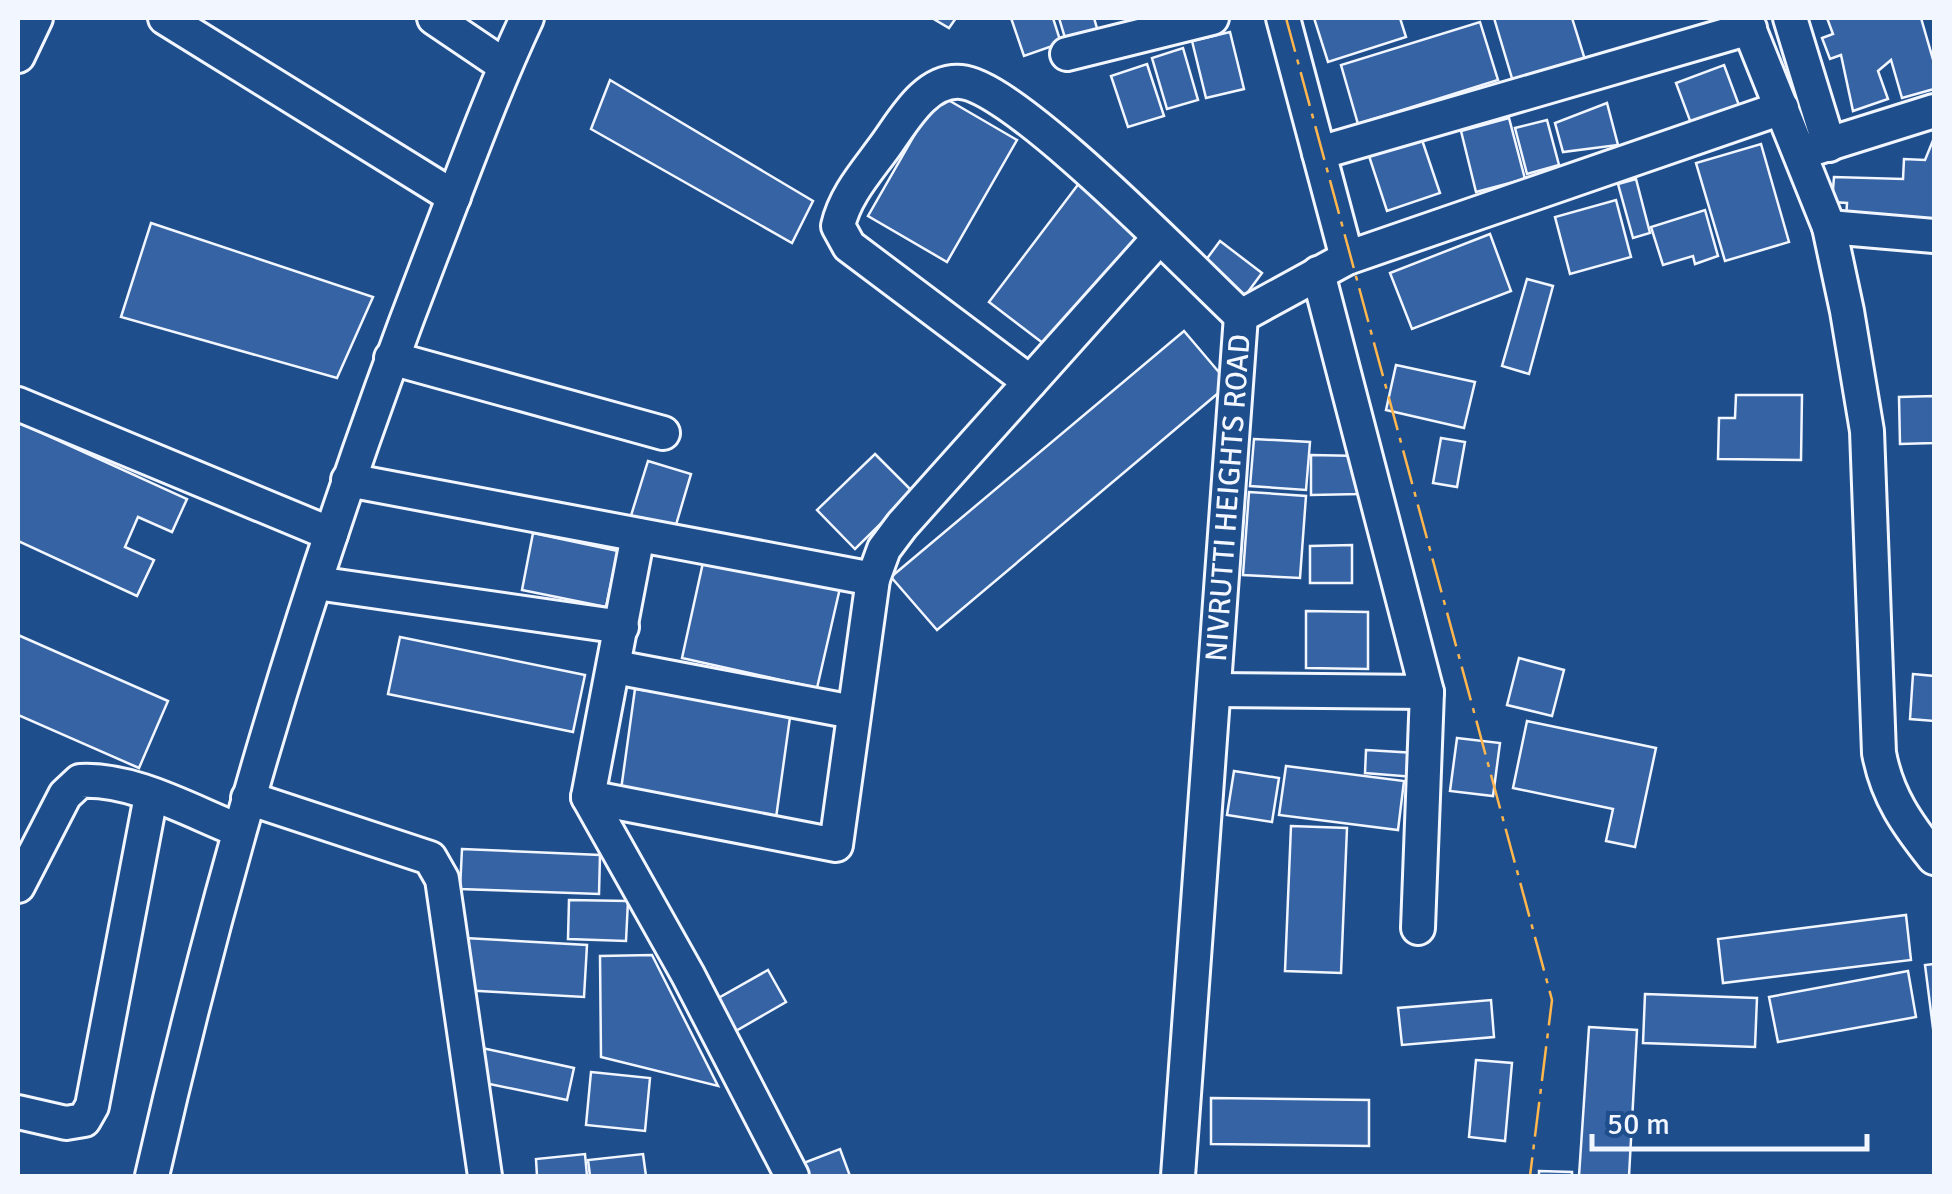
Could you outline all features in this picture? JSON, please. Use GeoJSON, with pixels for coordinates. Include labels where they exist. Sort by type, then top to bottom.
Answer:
{"type":"FeatureCollection","features":[{"type":"Feature","properties":{"kind":"street"},"geometry":{"type":"LineString","coordinates":[[18,56],[36,18]]}},
{"type":"Feature","properties":{"kind":"street"},"geometry":{"type":"LineString","coordinates":[[165,18],[454,198]]}},
{"type":"Feature","properties":{"kind":"street"},"geometry":{"type":"LineString","coordinates":[[434,18],[505,66]]}},
{"type":"Feature","properties":{"kind":"street"},"geometry":{"type":"LineString","coordinates":[[152,1176],[200,964],[348,480],[505,66],[527,18]]}},
{"type":"Feature","properties":{"kind":"street"},"geometry":{"type":"LineString","coordinates":[[1067,54],[1212,18]]}},
{"type":"Feature","properties":{"kind":"street"},"geometry":{"type":"LineString","coordinates":[[1283,18],[1319,153],[1332,266],[1427,692],[1418,928]]}},
{"type":"Feature","properties":{"kind":"street"},"geometry":{"type":"LineString","coordinates":[[1790,18],[1867,432],[1882,770],[1885,786],[1904,820],[1934,858]]}},
{"type":"Feature","properties":{"kind":"street"},"geometry":{"type":"LineString","coordinates":[[1319,153],[1748,23],[1782,108],[1815,149]]}},
{"type":"Feature","properties":{"kind":"street"},"geometry":{"type":"LineString","coordinates":[[1030,382],[849,246],[838,226],[842,206],[910,112],[934,88],[961,82],[991,93],[1032,122],[1241,316]]}},
{"type":"Feature","properties":{"kind":"street","name":"NIVRUTTI HEIGHTS ROAD"},"geometry":{"type":"LineString","coordinates":[[1178,1176],[1241,316],[1332,266],[1782,108]]}},
{"type":"Feature","properties":{"kind":"street"},"geometry":{"type":"LineString","coordinates":[[1815,149],[1934,111]]}},
{"type":"Feature","properties":{"kind":"street"},"geometry":{"type":"LineString","coordinates":[[1828,227],[1934,236]]}},
{"type":"Feature","properties":{"kind":"street"},"geometry":{"type":"LineString","coordinates":[[588,798],[836,845],[873,579],[884,549],[902,524],[1158,240]]}},
{"type":"Feature","properties":{"kind":"street"},"geometry":{"type":"LineString","coordinates":[[392,358],[663,433]]}},
{"type":"Feature","properties":{"kind":"street"},"geometry":{"type":"LineString","coordinates":[[18,404],[331,534]]}},
{"type":"Feature","properties":{"kind":"street"},"geometry":{"type":"LineString","coordinates":[[348,480],[873,579]]}},
{"type":"Feature","properties":{"kind":"street"},"geometry":{"type":"LineString","coordinates":[[638,535],[588,798],[696,991],[792,1176]]}},
{"type":"Feature","properties":{"kind":"street"},"geometry":{"type":"LineString","coordinates":[[316,582],[622,626]]}},
{"type":"Feature","properties":{"kind":"street"},"geometry":{"type":"LineString","coordinates":[[614,667],[853,712]]}},
{"type":"Feature","properties":{"kind":"street"},"geometry":{"type":"LineString","coordinates":[[1214,690],[1427,692]]}},
{"type":"Feature","properties":{"kind":"street"},"geometry":{"type":"LineString","coordinates":[[18,886],[65,795],[80,781],[100,780],[238,830]]}},
{"type":"Feature","properties":{"kind":"street"},"geometry":{"type":"LineString","coordinates":[[18,1112],[66,1123],[84,1120],[92,1106],[151,796]]}},
{"type":"Feature","properties":{"kind":"street"},"geometry":{"type":"LineString","coordinates":[[248,798],[430,858],[442,879],[485,1176]]}},
{"type":"Feature","properties":{"kind":"building"},"geometry":{"type":"Polygon","coordinates":[[[932,18],[956,18],[949,28],[932,18]]]}},
{"type":"Feature","properties":{"kind":"building"},"geometry":{"type":"Polygon","coordinates":[[[1011,18],[1053,18],[1061,43],[1024,56],[1011,18]]]}},
{"type":"Feature","properties":{"kind":"building"},"geometry":{"type":"Polygon","coordinates":[[[1059,18],[1094,18],[1101,42],[1069,51],[1059,18]]]}},
{"type":"Feature","properties":{"kind":"building"},"geometry":{"type":"Polygon","coordinates":[[[1314,18],[1400,18],[1406,37],[1328,62],[1314,18]]]}},
{"type":"Feature","properties":{"kind":"building"},"geometry":{"type":"Polygon","coordinates":[[[1494,18],[1572,18],[1586,63],[1514,85],[1494,18]]]}},
{"type":"Feature","properties":{"kind":"building"},"geometry":{"type":"Polygon","coordinates":[[[1827,18],[1921,18],[1934,63],[1934,89],[1902,98],[1891,60],[1878,71],[1888,99],[1853,111],[1841,55],[1830,59],[1822,38],[1833,34],[1827,18]]]}},
{"type":"Feature","properties":{"kind":"building"},"geometry":{"type":"Polygon","coordinates":[[[1480,22],[1498,80],[1358,124],[1341,65],[1480,22]]]}},
{"type":"Feature","properties":{"kind":"building"},"geometry":{"type":"Polygon","coordinates":[[[1230,32],[1244,89],[1206,98],[1192,41],[1230,32]]]}},
{"type":"Feature","properties":{"kind":"building"},"geometry":{"type":"Polygon","coordinates":[[[1183,48],[1198,100],[1167,109],[1152,58],[1183,48]]]}},
{"type":"Feature","properties":{"kind":"building"},"geometry":{"type":"Polygon","coordinates":[[[1147,64],[1164,116],[1128,127],[1111,76],[1147,64]]]}},
{"type":"Feature","properties":{"kind":"building"},"geometry":{"type":"Polygon","coordinates":[[[1724,65],[1740,108],[1692,126],[1676,83],[1724,65]]]}},
{"type":"Feature","properties":{"kind":"building"},"geometry":{"type":"Polygon","coordinates":[[[610,80],[813,201],[792,243],[591,129],[610,80]]]}},
{"type":"Feature","properties":{"kind":"building"},"geometry":{"type":"Polygon","coordinates":[[[938,94],[1017,140],[947,262],[868,216],[938,94]]]}},
{"type":"Feature","properties":{"kind":"building"},"geometry":{"type":"Polygon","coordinates":[[[1607,103],[1618,145],[1563,152],[1555,123],[1607,103]]]}},
{"type":"Feature","properties":{"kind":"building"},"geometry":{"type":"Polygon","coordinates":[[[1509,118],[1525,179],[1476,192],[1461,131],[1509,118]]]}},
{"type":"Feature","properties":{"kind":"building"},"geometry":{"type":"Polygon","coordinates":[[[1547,120],[1559,165],[1527,174],[1515,128],[1547,120]]]}},
{"type":"Feature","properties":{"kind":"building"},"geometry":{"type":"Polygon","coordinates":[[[1420,134],[1440,193],[1387,211],[1368,153],[1420,134]]]}},
{"type":"Feature","properties":{"kind":"building"},"geometry":{"type":"Polygon","coordinates":[[[1934,138],[1934,223],[1846,219],[1847,203],[1832,202],[1834,177],[1903,179],[1904,159],[1925,160],[1934,138]]]}},
{"type":"Feature","properties":{"kind":"building"},"geometry":{"type":"Polygon","coordinates":[[[1761,144],[1789,242],[1725,261],[1696,163],[1761,144]]]}},
{"type":"Feature","properties":{"kind":"building"},"geometry":{"type":"Polygon","coordinates":[[[1636,179],[1650,233],[1633,238],[1618,184],[1636,179]]]}},
{"type":"Feature","properties":{"kind":"building"},"geometry":{"type":"Polygon","coordinates":[[[1080,182],[1143,231],[1052,350],[989,302],[1080,182]]]}},
{"type":"Feature","properties":{"kind":"building"},"geometry":{"type":"Polygon","coordinates":[[[1616,200],[1631,257],[1570,274],[1555,217],[1616,200]]]}},
{"type":"Feature","properties":{"kind":"building"},"geometry":{"type":"Polygon","coordinates":[[[1705,210],[1718,256],[1695,264],[1693,256],[1663,265],[1651,227],[1705,210]]]}},
{"type":"Feature","properties":{"kind":"building"},"geometry":{"type":"Polygon","coordinates":[[[151,223],[373,297],[337,378],[121,317],[151,223]]]}},
{"type":"Feature","properties":{"kind":"building"},"geometry":{"type":"Polygon","coordinates":[[[1490,234],[1511,291],[1412,329],[1390,273],[1490,234]]]}},
{"type":"Feature","properties":{"kind":"building"},"geometry":{"type":"Polygon","coordinates":[[[1220,241],[1262,273],[1245,296],[1203,264],[1220,241]]]}},
{"type":"Feature","properties":{"kind":"building"},"geometry":{"type":"Polygon","coordinates":[[[1527,279],[1553,286],[1529,374],[1502,366],[1527,279]]]}},
{"type":"Feature","properties":{"kind":"building"},"geometry":{"type":"Polygon","coordinates":[[[1184,331],[1229,384],[937,630],[891,577],[1184,331]]]}},
{"type":"Feature","properties":{"kind":"building"},"geometry":{"type":"Polygon","coordinates":[[[1396,365],[1475,382],[1464,428],[1386,410],[1396,365]]]}},
{"type":"Feature","properties":{"kind":"building"},"geometry":{"type":"Polygon","coordinates":[[[1736,395],[1802,395],[1801,460],[1718,459],[1719,418],[1735,418],[1736,395]]]}},
{"type":"Feature","properties":{"kind":"building"},"geometry":{"type":"Polygon","coordinates":[[[1934,396],[1934,443],[1900,444],[1899,397],[1934,396]]]}},
{"type":"Feature","properties":{"kind":"building"},"geometry":{"type":"Polygon","coordinates":[[[18,422],[187,499],[172,532],[138,517],[125,547],[154,560],[137,596],[18,541],[18,422]]]}},
{"type":"Feature","properties":{"kind":"building"},"geometry":{"type":"Polygon","coordinates":[[[1441,438],[1465,442],[1457,487],[1433,483],[1441,438]]]}},
{"type":"Feature","properties":{"kind":"building"},"geometry":{"type":"Polygon","coordinates":[[[1254,439],[1310,442],[1306,490],[1250,486],[1254,439]]]}},
{"type":"Feature","properties":{"kind":"building"},"geometry":{"type":"Polygon","coordinates":[[[875,454],[913,492],[855,549],[817,510],[875,454]]]}},
{"type":"Feature","properties":{"kind":"building"},"geometry":{"type":"Polygon","coordinates":[[[1311,455],[1361,456],[1361,494],[1311,495],[1311,455]]]}},
{"type":"Feature","properties":{"kind":"building"},"geometry":{"type":"Polygon","coordinates":[[[648,461],[691,474],[673,535],[629,522],[648,461]]]}},
{"type":"Feature","properties":{"kind":"building"},"geometry":{"type":"Polygon","coordinates":[[[1249,492],[1306,496],[1300,578],[1243,575],[1249,492]]]}},
{"type":"Feature","properties":{"kind":"building"},"geometry":{"type":"Polygon","coordinates":[[[533,533],[618,551],[606,607],[522,590],[533,533]]]}},
{"type":"Feature","properties":{"kind":"building"},"geometry":{"type":"Polygon","coordinates":[[[1352,545],[1352,583],[1310,583],[1310,546],[1352,545]]]}},
{"type":"Feature","properties":{"kind":"building"},"geometry":{"type":"Polygon","coordinates":[[[704,558],[840,588],[817,688],[682,658],[704,558]]]}},
{"type":"Feature","properties":{"kind":"building"},"geometry":{"type":"Polygon","coordinates":[[[1306,611],[1368,612],[1368,669],[1306,668],[1306,611]]]}},
{"type":"Feature","properties":{"kind":"building"},"geometry":{"type":"Polygon","coordinates":[[[18,635],[168,701],[139,768],[18,715],[18,635]]]}},
{"type":"Feature","properties":{"kind":"building"},"geometry":{"type":"Polygon","coordinates":[[[400,637],[585,675],[573,732],[388,694],[400,637]]]}},
{"type":"Feature","properties":{"kind":"building"},"geometry":{"type":"Polygon","coordinates":[[[1519,658],[1564,670],[1552,716],[1507,705],[1519,658]]]}},
{"type":"Feature","properties":{"kind":"building"},"geometry":{"type":"Polygon","coordinates":[[[1913,674],[1934,676],[1934,721],[1910,719],[1913,674]]]}},
{"type":"Feature","properties":{"kind":"building"},"geometry":{"type":"Polygon","coordinates":[[[635,689],[791,710],[776,818],[620,797],[635,689]]]}},
{"type":"Feature","properties":{"kind":"building"},"geometry":{"type":"Polygon","coordinates":[[[1527,721],[1656,748],[1635,847],[1606,841],[1613,809],[1513,788],[1527,721]]]}},
{"type":"Feature","properties":{"kind":"building"},"geometry":{"type":"Polygon","coordinates":[[[1457,738],[1500,743],[1493,796],[1450,791],[1457,738]]]}},
{"type":"Feature","properties":{"kind":"building"},"geometry":{"type":"Polygon","coordinates":[[[1366,750],[1416,753],[1414,777],[1365,773],[1366,750]]]}},
{"type":"Feature","properties":{"kind":"building"},"geometry":{"type":"Polygon","coordinates":[[[1286,766],[1404,781],[1398,830],[1279,815],[1286,766]]]}},
{"type":"Feature","properties":{"kind":"building"},"geometry":{"type":"Polygon","coordinates":[[[1234,771],[1279,778],[1272,822],[1227,815],[1234,771]]]}},
{"type":"Feature","properties":{"kind":"building"},"geometry":{"type":"Polygon","coordinates":[[[1291,826],[1347,828],[1341,973],[1285,971],[1291,826]]]}},
{"type":"Feature","properties":{"kind":"building"},"geometry":{"type":"Polygon","coordinates":[[[462,849],[600,855],[599,894],[460,889],[462,849]]]}},
{"type":"Feature","properties":{"kind":"building"},"geometry":{"type":"Polygon","coordinates":[[[569,900],[628,901],[626,941],[568,939],[569,900]]]}},
{"type":"Feature","properties":{"kind":"building"},"geometry":{"type":"Polygon","coordinates":[[[1906,915],[1911,960],[1723,983],[1718,939],[1906,915]]]}},
{"type":"Feature","properties":{"kind":"building"},"geometry":{"type":"Polygon","coordinates":[[[465,938],[587,945],[584,997],[462,990],[465,938]]]}},
{"type":"Feature","properties":{"kind":"building"},"geometry":{"type":"Polygon","coordinates":[[[652,955],[718,1086],[601,1057],[600,956],[652,955]]]}},
{"type":"Feature","properties":{"kind":"building"},"geometry":{"type":"Polygon","coordinates":[[[1934,964],[1934,1036],[1925,965],[1934,964]]]}},
{"type":"Feature","properties":{"kind":"building"},"geometry":{"type":"Polygon","coordinates":[[[768,970],[786,1002],[734,1032],[715,1000],[768,970]]]}},
{"type":"Feature","properties":{"kind":"building"},"geometry":{"type":"Polygon","coordinates":[[[1908,971],[1916,1017],[1778,1042],[1769,997],[1908,971]]]}},
{"type":"Feature","properties":{"kind":"building"},"geometry":{"type":"Polygon","coordinates":[[[1645,994],[1757,998],[1755,1047],[1643,1043],[1645,994]]]}},
{"type":"Feature","properties":{"kind":"building"},"geometry":{"type":"Polygon","coordinates":[[[1491,1000],[1494,1037],[1402,1045],[1398,1008],[1491,1000]]]}},
{"type":"Feature","properties":{"kind":"building"},"geometry":{"type":"Polygon","coordinates":[[[1589,1027],[1637,1030],[1629,1176],[1579,1176],[1589,1027]]]}},
{"type":"Feature","properties":{"kind":"building"},"geometry":{"type":"Polygon","coordinates":[[[482,1048],[574,1068],[567,1100],[475,1081],[482,1048]]]}},
{"type":"Feature","properties":{"kind":"building"},"geometry":{"type":"Polygon","coordinates":[[[1476,1060],[1512,1063],[1505,1141],[1469,1137],[1476,1060]]]}},
{"type":"Feature","properties":{"kind":"building"},"geometry":{"type":"Polygon","coordinates":[[[591,1072],[650,1078],[645,1131],[586,1125],[591,1072]]]}},
{"type":"Feature","properties":{"kind":"building"},"geometry":{"type":"Polygon","coordinates":[[[1211,1098],[1369,1100],[1369,1146],[1211,1144],[1211,1098]]]}},
{"type":"Feature","properties":{"kind":"building"},"geometry":{"type":"Polygon","coordinates":[[[840,1149],[850,1176],[806,1176],[801,1164],[840,1149]]]}},
{"type":"Feature","properties":{"kind":"building"},"geometry":{"type":"Polygon","coordinates":[[[585,1154],[587,1176],[537,1176],[536,1159],[585,1154]]]}},
{"type":"Feature","properties":{"kind":"building"},"geometry":{"type":"Polygon","coordinates":[[[643,1154],[646,1176],[590,1176],[588,1160],[643,1154]]]}},
{"type":"Feature","properties":{"kind":"building"},"geometry":{"type":"Polygon","coordinates":[[[1539,1171],[1572,1172],[1572,1176],[1539,1176],[1539,1171]]]}},
{"type":"Feature","properties":{"kind":"power"},"geometry":{"type":"LineString","coordinates":[[1286,18],[1552,1000],[1530,1176]]}}]}
